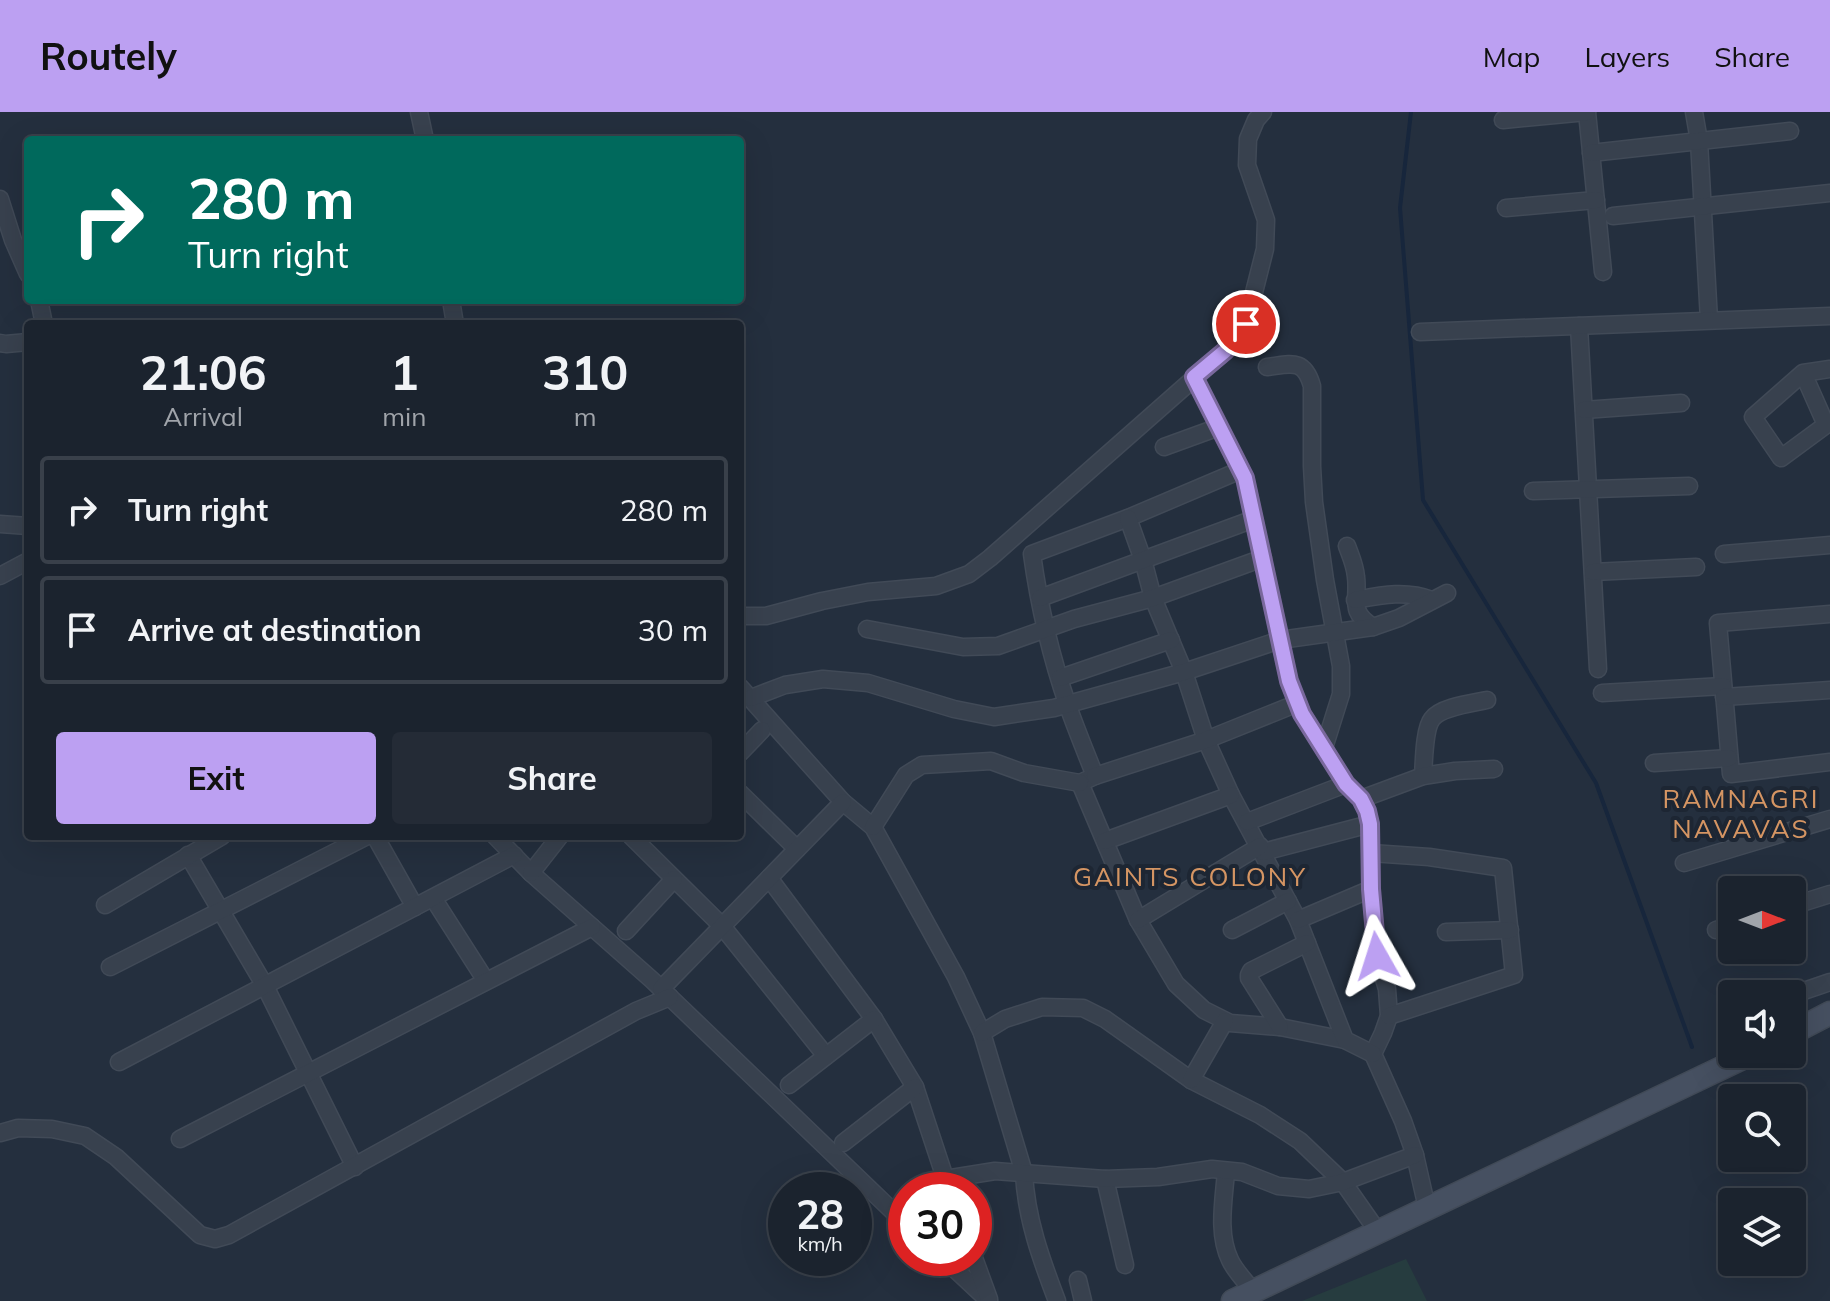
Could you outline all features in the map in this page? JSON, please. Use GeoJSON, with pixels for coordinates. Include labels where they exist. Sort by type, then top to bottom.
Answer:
{"type":"FeatureCollection","features":[{"type":"Feature","properties":{"kind":"street"},"geometry":{"type":"LineString","coordinates":[[419,112],[424,136]]}},
{"type":"Feature","properties":{"kind":"street"},"geometry":{"type":"LineString","coordinates":[[744,616],[766,616],[868,592],[936,586],[969,574],[1225,351],[1246,324],[1265,249],[1266,220],[1247,165],[1248,139],[1263,112]]}},
{"type":"Feature","properties":{"kind":"street"},"geometry":{"type":"LineString","coordinates":[[1503,120],[1587,112],[1603,272]]}},
{"type":"Feature","properties":{"kind":"street"},"geometry":{"type":"LineString","coordinates":[[1694,112],[1704,206],[1709,320]]}},
{"type":"Feature","properties":{"kind":"street"},"geometry":{"type":"LineString","coordinates":[[1591,153],[1790,131]]}},
{"type":"Feature","properties":{"kind":"street"},"geometry":{"type":"LineString","coordinates":[[1613,216],[1830,193]]}},
{"type":"Feature","properties":{"kind":"street"},"geometry":{"type":"LineString","coordinates":[[0,199],[24,265]]}},
{"type":"Feature","properties":{"kind":"street"},"geometry":{"type":"LineString","coordinates":[[1506,208],[1596,200]]}},
{"type":"Feature","properties":{"kind":"street"},"geometry":{"type":"LineString","coordinates":[[1420,332],[1830,316]]}},
{"type":"Feature","properties":{"kind":"street"},"geometry":{"type":"LineString","coordinates":[[1579,326],[1598,669]]}},
{"type":"Feature","properties":{"kind":"street"},"geometry":{"type":"LineString","coordinates":[[0,343],[24,342]]}},
{"type":"Feature","properties":{"kind":"street"},"geometry":{"type":"LineString","coordinates":[[1267,367],[1297,364],[1304,368],[1312,386],[1314,502],[1341,666],[1341,694],[1324,748]]}},
{"type":"Feature","properties":{"kind":"street"},"geometry":{"type":"LineString","coordinates":[[1803,373],[1826,425],[1781,458],[1753,417],[1803,373],[1830,369]]}},
{"type":"Feature","properties":{"kind":"street"},"geometry":{"type":"LineString","coordinates":[[1194,377],[1241,470],[1289,681],[1302,714],[1346,784],[1361,799],[1370,824],[1371,889],[1377,956],[1387,989],[1389,1016],[1373,1054]]}},
{"type":"Feature","properties":{"kind":"street"},"geometry":{"type":"LineString","coordinates":[[1584,410],[1681,403]]}},
{"type":"Feature","properties":{"kind":"street"},"geometry":{"type":"LineString","coordinates":[[1164,447],[1219,427]]}},
{"type":"Feature","properties":{"kind":"street"},"geometry":{"type":"LineString","coordinates":[[1241,470],[1032,554],[1046,629],[1105,841],[1138,920],[1176,984],[1204,1010],[1230,1023],[1280,1027],[1345,1040],[1373,1054],[1415,1155],[1427,1208]]}},
{"type":"Feature","properties":{"kind":"street"},"geometry":{"type":"LineString","coordinates":[[1533,491],[1689,486]]}},
{"type":"Feature","properties":{"kind":"street"},"geometry":{"type":"LineString","coordinates":[[1128,518],[1153,598],[1184,672],[1206,740],[1231,795],[1298,920],[1345,1040]]}},
{"type":"Feature","properties":{"kind":"street"},"geometry":{"type":"LineString","coordinates":[[1040,598],[1254,519]]}},
{"type":"Feature","properties":{"kind":"street"},"geometry":{"type":"LineString","coordinates":[[0,524],[24,526]]}},
{"type":"Feature","properties":{"kind":"street"},"geometry":{"type":"LineString","coordinates":[[1724,554],[1830,545]]}},
{"type":"Feature","properties":{"kind":"street"},"geometry":{"type":"LineString","coordinates":[[1347,546],[1357,578],[1357,610],[1362,620],[1373,627]]}},
{"type":"Feature","properties":{"kind":"street"},"geometry":{"type":"LineString","coordinates":[[867,629],[963,647],[998,646],[1074,619],[1153,598],[1263,558]]}},
{"type":"Feature","properties":{"kind":"street"},"geometry":{"type":"LineString","coordinates":[[0,576],[24,563]]}},
{"type":"Feature","properties":{"kind":"street"},"geometry":{"type":"LineString","coordinates":[[1593,572],[1696,567]]}},
{"type":"Feature","properties":{"kind":"street"},"geometry":{"type":"LineString","coordinates":[[746,692],[823,679],[868,683],[954,709],[994,717],[1067,705],[1184,672],[1280,640],[1373,627],[1399,618],[1439,597],[1404,593],[1355,600]]}},
{"type":"Feature","properties":{"kind":"street"},"geometry":{"type":"LineString","coordinates":[[1830,614],[1718,623],[1731,774],[1830,762]]}},
{"type":"Feature","properties":{"kind":"street"},"geometry":{"type":"LineString","coordinates":[[1060,678],[1171,640]]}},
{"type":"Feature","properties":{"kind":"street"},"geometry":{"type":"LineString","coordinates":[[1602,693],[1830,690]]}},
{"type":"Feature","properties":{"kind":"street"},"geometry":{"type":"LineString","coordinates":[[746,692],[843,802],[873,827],[956,977],[982,1033],[1024,1173],[1029,1221],[1057,1301]]}},
{"type":"Feature","properties":{"kind":"street"},"geometry":{"type":"LineString","coordinates":[[1423,776],[1428,728],[1432,718],[1442,711],[1487,700]]}},
{"type":"Feature","properties":{"kind":"street"},"geometry":{"type":"LineString","coordinates":[[873,827],[906,775],[922,765],[991,761],[1024,773],[1088,779],[1206,740],[1298,703]]}},
{"type":"Feature","properties":{"kind":"street"},"geometry":{"type":"LineString","coordinates":[[744,749],[762,730]]}},
{"type":"Feature","properties":{"kind":"street"},"geometry":{"type":"LineString","coordinates":[[1654,763],[1729,758]]}},
{"type":"Feature","properties":{"kind":"street"},"geometry":{"type":"LineString","coordinates":[[1361,799],[1423,776],[1494,769]]}},
{"type":"Feature","properties":{"kind":"street"},"geometry":{"type":"LineString","coordinates":[[1247,822],[1346,784]]}},
{"type":"Feature","properties":{"kind":"street"},"geometry":{"type":"LineString","coordinates":[[1105,841],[1231,795]]}},
{"type":"Feature","properties":{"kind":"street"},"geometry":{"type":"LineString","coordinates":[[744,797],[797,849]]}},
{"type":"Feature","properties":{"kind":"street"},"geometry":{"type":"LineString","coordinates":[[0,1133],[18,1128],[52,1129],[85,1136],[116,1157],[200,1235],[215,1239],[229,1235],[666,993],[722,926],[843,802]]}},
{"type":"Feature","properties":{"kind":"street"},"geometry":{"type":"LineString","coordinates":[[1684,863],[1830,819]]}},
{"type":"Feature","properties":{"kind":"street"},"geometry":{"type":"LineString","coordinates":[[1138,920],[1261,849],[1370,824]]}},
{"type":"Feature","properties":{"kind":"street"},"geometry":{"type":"LineString","coordinates":[[105,905],[215,840]]}},
{"type":"Feature","properties":{"kind":"street"},"geometry":{"type":"LineString","coordinates":[[110,967],[359,840]]}},
{"type":"Feature","properties":{"kind":"street"},"geometry":{"type":"LineString","coordinates":[[377,840],[415,907]]}},
{"type":"Feature","properties":{"kind":"street"},"geometry":{"type":"LineString","coordinates":[[499,840],[531,873],[666,993],[888,1207]]}},
{"type":"Feature","properties":{"kind":"street"},"geometry":{"type":"LineString","coordinates":[[531,873],[557,840]]}},
{"type":"Feature","properties":{"kind":"street"},"geometry":{"type":"LineString","coordinates":[[635,840],[722,926],[826,1056]]}},
{"type":"Feature","properties":{"kind":"street"},"geometry":{"type":"LineString","coordinates":[[1371,853],[1429,857],[1503,868],[1510,930],[1514,975],[1389,1016]]}},
{"type":"Feature","properties":{"kind":"street"},"geometry":{"type":"LineString","coordinates":[[188,855],[265,986],[355,1167]]}},
{"type":"Feature","properties":{"kind":"street"},"geometry":{"type":"LineString","coordinates":[[119,1062],[514,855]]}},
{"type":"Feature","properties":{"kind":"street"},"geometry":{"type":"LineString","coordinates":[[769,878],[874,1019],[915,1087],[943,1172]]}},
{"type":"Feature","properties":{"kind":"street"},"geometry":{"type":"LineString","coordinates":[[626,931],[674,879]]}},
{"type":"Feature","properties":{"kind":"street"},"geometry":{"type":"LineString","coordinates":[[1298,920],[1371,889]]}},
{"type":"Feature","properties":{"kind":"street"},"geometry":{"type":"LineString","coordinates":[[1806,902],[1830,894]]}},
{"type":"Feature","properties":{"kind":"street"},"geometry":{"type":"LineString","coordinates":[[433,898],[486,981]]}},
{"type":"Feature","properties":{"kind":"street"},"geometry":{"type":"LineString","coordinates":[[1232,930],[1288,901]]}},
{"type":"Feature","properties":{"kind":"street"},"geometry":{"type":"LineString","coordinates":[[180,1139],[592,927]]}},
{"type":"Feature","properties":{"kind":"street"},"geometry":{"type":"LineString","coordinates":[[1446,932],[1510,930]]}},
{"type":"Feature","properties":{"kind":"street"},"geometry":{"type":"LineString","coordinates":[[1280,1027],[1249,975],[1251,971],[1307,943]]}},
{"type":"Feature","properties":{"kind":"street"},"geometry":{"type":"LineString","coordinates":[[1806,990],[1830,982]]}},
{"type":"Feature","properties":{"kind":"street"},"geometry":{"type":"LineString","coordinates":[[982,1033],[1005,1019],[1042,1007],[1083,1008],[1105,1019],[1191,1080],[1260,1115],[1300,1141],[1343,1182],[1378,1232]]}},
{"type":"Feature","properties":{"kind":"street"},"geometry":{"type":"LineString","coordinates":[[1806,1026],[1830,1013]]}},
{"type":"Feature","properties":{"kind":"street"},"geometry":{"type":"LineString","coordinates":[[789,1085],[874,1019]]}},
{"type":"Feature","properties":{"kind":"street"},"geometry":{"type":"LineString","coordinates":[[1191,1080],[1225,1021]]}},
{"type":"Feature","properties":{"kind":"street"},"geometry":{"type":"LineString","coordinates":[[1233,1301],[1723,1068]]}},
{"type":"Feature","properties":{"kind":"street"},"geometry":{"type":"LineString","coordinates":[[843,1143],[915,1087]]}},
{"type":"Feature","properties":{"kind":"street"},"geometry":{"type":"LineString","coordinates":[[992,1172],[1105,1179],[1158,1177],[1212,1169],[1242,1172],[1278,1186],[1309,1189],[1343,1182],[1415,1155]]}},
{"type":"Feature","properties":{"kind":"street"},"geometry":{"type":"LineString","coordinates":[[1226,1171],[1223,1242],[1231,1263],[1253,1291]]}},
{"type":"Feature","properties":{"kind":"street"},"geometry":{"type":"LineString","coordinates":[[1105,1179],[1125,1265]]}},
{"type":"Feature","properties":{"kind":"street"},"geometry":{"type":"LineString","coordinates":[[882,1201],[888,1199]]}},
{"type":"Feature","properties":{"kind":"street"},"geometry":{"type":"LineString","coordinates":[[962,1276],[989,1301]]}},
{"type":"Feature","properties":{"kind":"street"},"geometry":{"type":"LineString","coordinates":[[980,1276],[989,1301]]}},
{"type":"Feature","properties":{"kind":"street"},"geometry":{"type":"LineString","coordinates":[[1078,1280],[1083,1301]]}},
{"type":"Feature","properties":{"kind":"green space"},"geometry":{"type":"Polygon","coordinates":[[[1406,1259],[1427,1301],[1302,1301],[1406,1259]]]}},
{"type":"Feature","properties":{"kind":"waterway"},"geometry":{"type":"LineString","coordinates":[[1411,112],[1400,208],[1423,500],[1596,783],[1692,1047]]}},
{"type":"Feature","properties":{"kind":"district","name":"RAMNAGRI NAVAVAS"},"geometry":{"type":"Point","coordinates":[1741,813]}},
{"type":"Feature","properties":{"kind":"district","name":"GAINTS COLONY"},"geometry":{"type":"Point","coordinates":[1190,876]}},
{"type":"Feature","properties":{"kind":"route"},"geometry":{"type":"LineString","coordinates":[[1246,324],[1225,351],[1194,377],[1245,478],[1289,681],[1302,714],[1346,784],[1361,799],[1367,811],[1377,956]]}}]}
